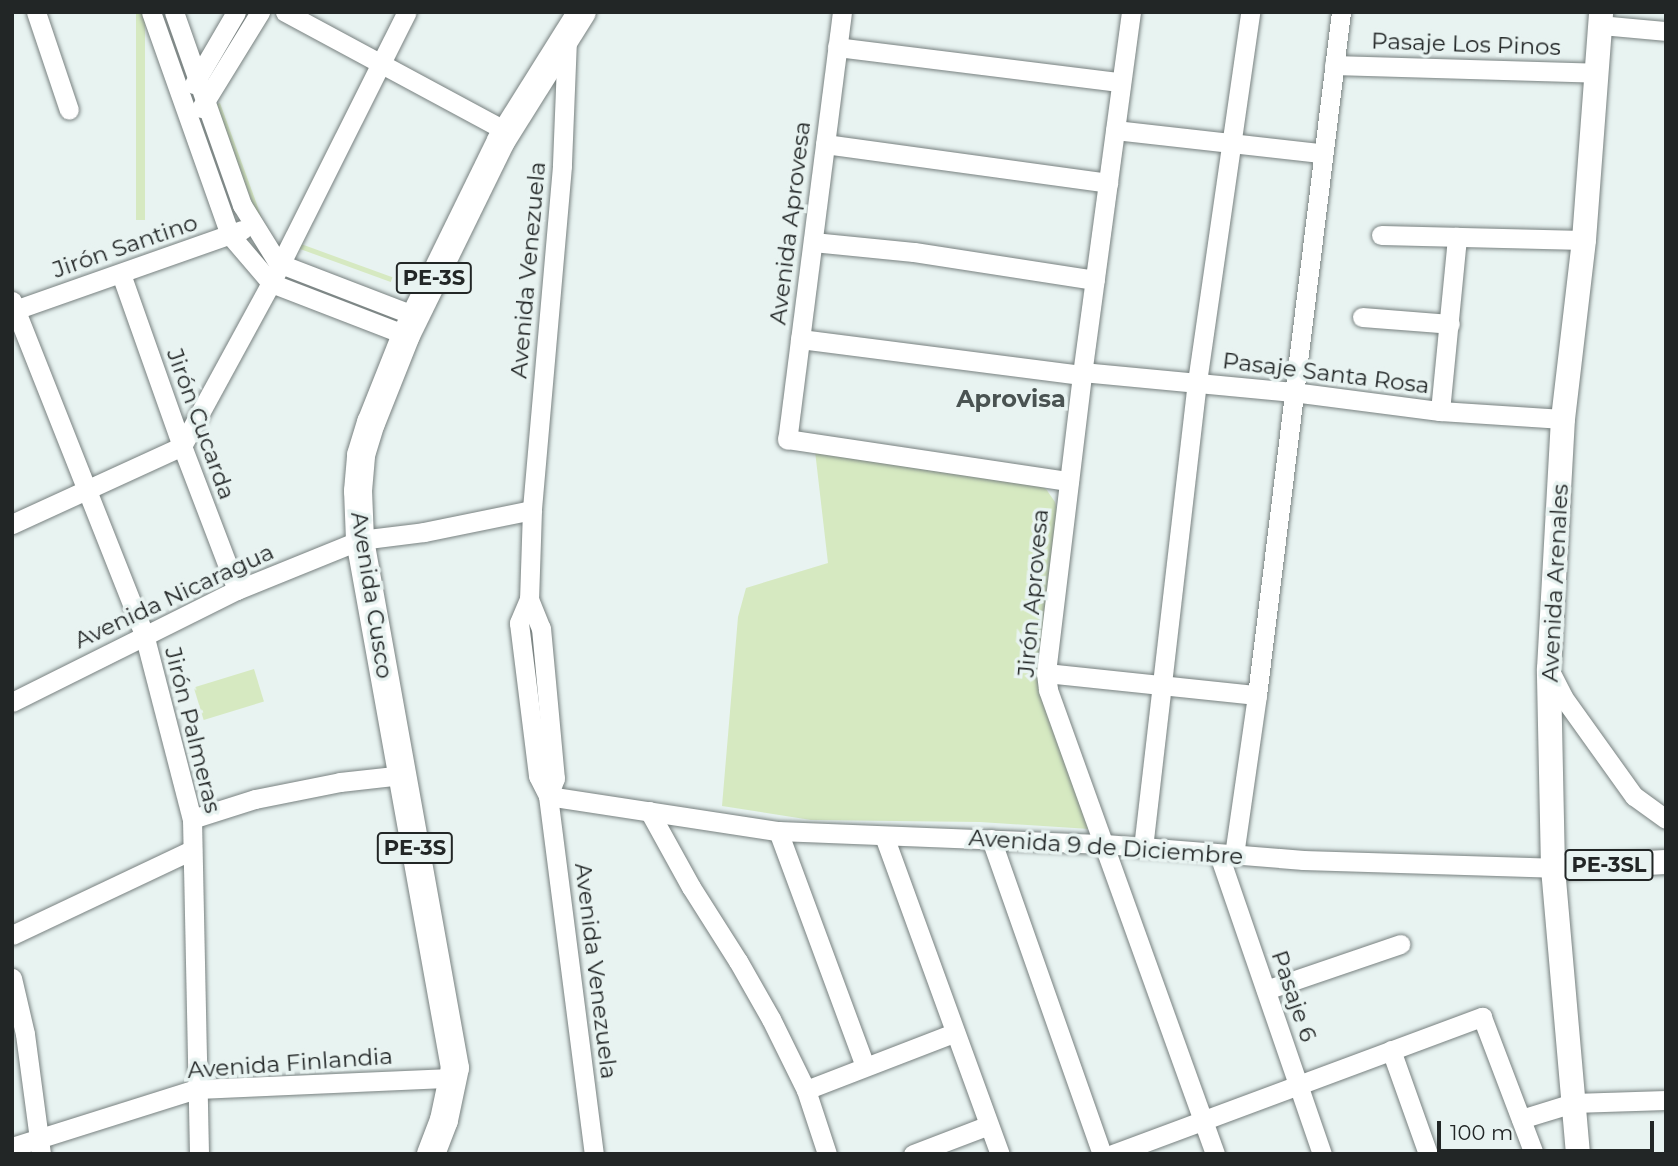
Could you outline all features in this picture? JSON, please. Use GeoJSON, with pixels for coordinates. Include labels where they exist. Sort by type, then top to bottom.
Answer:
{"type":"FeatureCollection","features":[{"type":"Feature","properties":{"kind":"highway","name":"Avenida Cusco"},"geometry":{"type":"LineString","coordinates":[[431,1154],[444,1120],[454,1068],[360,540],[358,491],[361,455],[371,423],[411,326],[506,131],[574,20]]}},
{"type":"Feature","properties":{"kind":"main road","name":"Avenida Arenales"},"geometry":{"type":"LineString","coordinates":[[1578,1154],[1553,868],[1549,669],[1563,419],[1584,240],[1600,19]]}},
{"type":"Feature","properties":{"kind":"main road","name":"Avenida 9 de Diciembre"},"geometry":{"type":"LineString","coordinates":[[1553,868],[1666,863]]}},
{"type":"Feature","properties":{"kind":"street"},"geometry":{"type":"LineString","coordinates":[[36,12],[69,110]]}},
{"type":"Feature","properties":{"kind":"street"},"geometry":{"type":"LineString","coordinates":[[151,12],[230,235],[271,283],[411,326]]}},
{"type":"Feature","properties":{"kind":"street"},"geometry":{"type":"LineString","coordinates":[[174,12],[242,205],[278,264],[411,326]]}},
{"type":"Feature","properties":{"kind":"street"},"geometry":{"type":"LineString","coordinates":[[183,101],[236,12]]}},
{"type":"Feature","properties":{"kind":"street"},"geometry":{"type":"LineString","coordinates":[[190,123],[260,12]]}},
{"type":"Feature","properties":{"kind":"street"},"geometry":{"type":"LineString","coordinates":[[285,12],[506,131]]}},
{"type":"Feature","properties":{"kind":"street"},"geometry":{"type":"LineString","coordinates":[[12,524],[182,446],[271,283],[379,62],[407,12]]}},
{"type":"Feature","properties":{"kind":"street","name":"Avenida Aprovesa"},"geometry":{"type":"LineString","coordinates":[[842,12],[788,439],[1069,481]]}},
{"type":"Feature","properties":{"kind":"street","name":"Jirón Aprovesa"},"geometry":{"type":"LineString","coordinates":[[1131,12],[1082,374],[1046,673],[1048,690],[1215,1154]]}},
{"type":"Feature","properties":{"kind":"street"},"geometry":{"type":"LineString","coordinates":[[1143,848],[1197,382],[1229,141],[1250,12]]}},
{"type":"Feature","properties":{"kind":"street"},"geometry":{"type":"LineString","coordinates":[[1226,855],[1257,695],[1321,153],[1341,12]]}},
{"type":"Feature","properties":{"kind":"street"},"geometry":{"type":"LineString","coordinates":[[1600,19],[1666,31]]}},
{"type":"Feature","properties":{"kind":"street","name":"Avenida Venezuela"},"geometry":{"type":"LineString","coordinates":[[574,20],[532,510],[529,598],[519,624],[538,776],[548,796],[593,1154]]}},
{"type":"Feature","properties":{"kind":"street"},"geometry":{"type":"LineString","coordinates":[[837,47],[1120,82]]}},
{"type":"Feature","properties":{"kind":"street","name":"Pasaje Los Pinos"},"geometry":{"type":"LineString","coordinates":[[1334,65],[1596,73]]}},
{"type":"Feature","properties":{"kind":"street"},"geometry":{"type":"LineString","coordinates":[[1115,130],[1321,153]]}},
{"type":"Feature","properties":{"kind":"street"},"geometry":{"type":"LineString","coordinates":[[825,145],[1108,183]]}},
{"type":"Feature","properties":{"kind":"street","name":"Jirón Santino"},"geometry":{"type":"LineString","coordinates":[[13,307],[121,274],[252,225]]}},
{"type":"Feature","properties":{"kind":"street"},"geometry":{"type":"LineString","coordinates":[[1381,235],[1584,240]]}},
{"type":"Feature","properties":{"kind":"street"},"geometry":{"type":"LineString","coordinates":[[1440,411],[1457,237]]}},
{"type":"Feature","properties":{"kind":"street"},"geometry":{"type":"LineString","coordinates":[[813,242],[915,252],[1095,280]]}},
{"type":"Feature","properties":{"kind":"street","name":"Jirón Cucarda"},"geometry":{"type":"LineString","coordinates":[[121,274],[237,590]]}},
{"type":"Feature","properties":{"kind":"street","name":"Jirón Palmeras"},"geometry":{"type":"LineString","coordinates":[[13,307],[144,634],[192,819],[199,1154]]}},
{"type":"Feature","properties":{"kind":"street"},"geometry":{"type":"LineString","coordinates":[[1362,317],[1450,324]]}},
{"type":"Feature","properties":{"kind":"street","name":"Pasaje Santa Rosa"},"geometry":{"type":"LineString","coordinates":[[800,339],[1082,374],[1197,382],[1440,411],[1563,419]]}},
{"type":"Feature","properties":{"kind":"street"},"geometry":{"type":"LineString","coordinates":[[360,540],[425,532],[532,510]]}},
{"type":"Feature","properties":{"kind":"street","name":"Avenida Nicaragua"},"geometry":{"type":"LineString","coordinates":[[12,702],[237,590],[360,540]]}},
{"type":"Feature","properties":{"kind":"street"},"geometry":{"type":"LineString","coordinates":[[1549,669],[1563,697],[1634,796],[1666,818]]}},
{"type":"Feature","properties":{"kind":"street"},"geometry":{"type":"LineString","coordinates":[[1046,673],[1257,695]]}},
{"type":"Feature","properties":{"kind":"street"},"geometry":{"type":"LineString","coordinates":[[192,819],[255,799],[340,782],[402,775]]}},
{"type":"Feature","properties":{"kind":"street","name":"Avenida 9 de Diciembre"},"geometry":{"type":"LineString","coordinates":[[548,796],[778,831],[1105,844],[1226,855],[1553,868]]}},
{"type":"Feature","properties":{"kind":"street"},"geometry":{"type":"LineString","coordinates":[[649,811],[691,887],[738,961],[806,1090],[827,1154]]}},
{"type":"Feature","properties":{"kind":"street"},"geometry":{"type":"LineString","coordinates":[[778,831],[865,1066]]}},
{"type":"Feature","properties":{"kind":"street"},"geometry":{"type":"LineString","coordinates":[[884,836],[1000,1154]]}},
{"type":"Feature","properties":{"kind":"street"},"geometry":{"type":"LineString","coordinates":[[991,839],[1102,1154]]}},
{"type":"Feature","properties":{"kind":"street"},"geometry":{"type":"LineString","coordinates":[[12,935],[192,850]]}},
{"type":"Feature","properties":{"kind":"street","name":"Pasaje 6"},"geometry":{"type":"LineString","coordinates":[[1226,855],[1266,990],[1322,1154]]}},
{"type":"Feature","properties":{"kind":"street"},"geometry":{"type":"LineString","coordinates":[[1266,990],[1400,944]]}},
{"type":"Feature","properties":{"kind":"street"},"geometry":{"type":"LineString","coordinates":[[12,978],[25,1034],[40,1146]]}},
{"type":"Feature","properties":{"kind":"street"},"geometry":{"type":"LineString","coordinates":[[1114,1154],[1482,1017],[1534,1154]]}},
{"type":"Feature","properties":{"kind":"street"},"geometry":{"type":"LineString","coordinates":[[806,1090],[954,1034]]}},
{"type":"Feature","properties":{"kind":"street"},"geometry":{"type":"LineString","coordinates":[[1391,1051],[1428,1154]]}},
{"type":"Feature","properties":{"kind":"street","name":"Avenida Finlandia"},"geometry":{"type":"LineString","coordinates":[[12,1147],[40,1146],[196,1089],[453,1078]]}},
{"type":"Feature","properties":{"kind":"street"},"geometry":{"type":"LineString","coordinates":[[1521,1119],[1573,1102],[1666,1100]]}},
{"type":"Feature","properties":{"kind":"street"},"geometry":{"type":"LineString","coordinates":[[913,1154],[989,1125]]}},
{"type":"Feature","properties":{"kind":"green space"},"geometry":{"type":"Polygon","coordinates":[[[136,12],[145,12],[145,220],[136,220],[136,12]]]}},
{"type":"Feature","properties":{"kind":"green space"},"geometry":{"type":"Polygon","coordinates":[[[220,103],[270,240],[266,242],[216,104],[220,103]]]}},
{"type":"Feature","properties":{"kind":"green space"},"geometry":{"type":"Polygon","coordinates":[[[290,240],[392,277],[391,282],[288,245],[290,240]]]}},
{"type":"Feature","properties":{"kind":"green space"},"geometry":{"type":"Polygon","coordinates":[[[815,451],[1033,480],[1046,489],[1055,502],[1058,514],[1040,673],[1090,829],[980,822],[811,820],[722,806],[738,617],[746,588],[828,563],[815,451]]]}},
{"type":"Feature","properties":{"kind":"green space"},"geometry":{"type":"Polygon","coordinates":[[[254,669],[264,702],[204,720],[194,687],[254,669]]]}},
{"type":"Feature","properties":{"kind":"district","name":"Aprovisa"},"geometry":{"type":"Point","coordinates":[1011,399]}}]}
